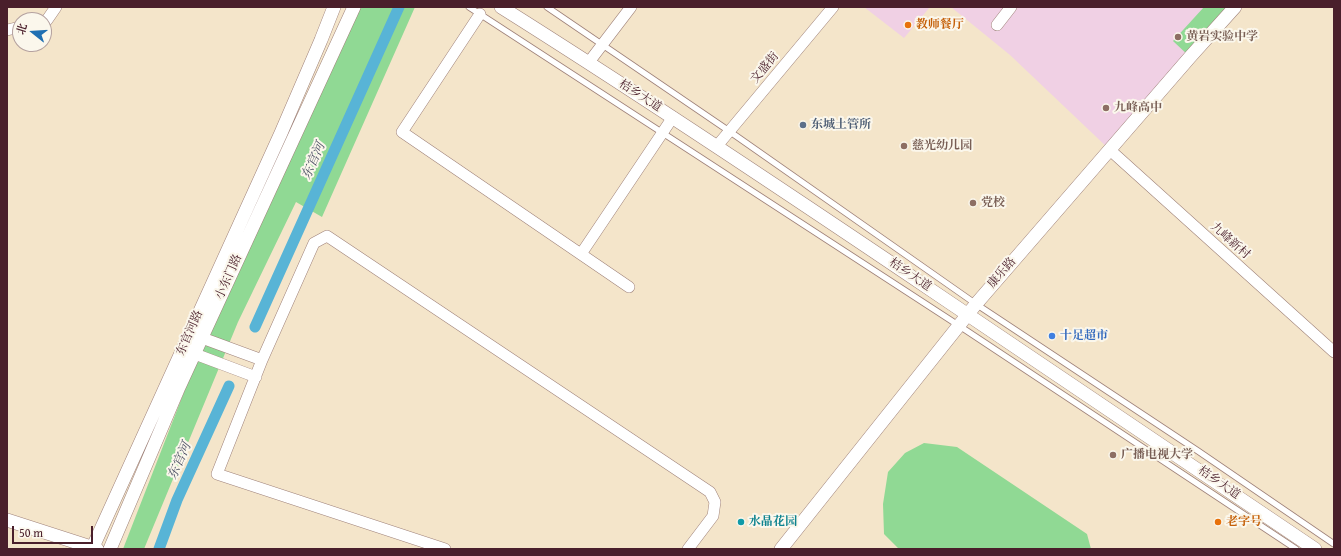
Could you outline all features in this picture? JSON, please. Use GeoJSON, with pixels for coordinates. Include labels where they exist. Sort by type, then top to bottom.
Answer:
{"type":"FeatureCollection","features":[{"type":"Feature","properties":{"kind":"street","name":"东官河路"},"geometry":{"type":"LineString","coordinates":[[94,549],[196,335],[334,7]]}},
{"type":"Feature","properties":{"kind":"street","name":"小东门路"},"geometry":{"type":"LineString","coordinates":[[196,335],[354,7]]}},
{"type":"Feature","properties":{"kind":"street","name":"桔乡大道"},"geometry":{"type":"LineString","coordinates":[[501,7],[589,62],[717,146],[1187,461],[1315,549]]}},
{"type":"Feature","properties":{"kind":"street"},"geometry":{"type":"LineString","coordinates":[[589,62],[631,7]]}},
{"type":"Feature","properties":{"kind":"street","name":"文盛街"},"geometry":{"type":"LineString","coordinates":[[717,146],[833,7]]}},
{"type":"Feature","properties":{"kind":"street"},"geometry":{"type":"LineString","coordinates":[[996,25],[1011,7]]}},
{"type":"Feature","properties":{"kind":"street","name":"康乐路"},"geometry":{"type":"LineString","coordinates":[[781,549],[958,325],[1235,7]]}},
{"type":"Feature","properties":{"kind":"street"},"geometry":{"type":"LineString","coordinates":[[480,14],[402,132],[629,287]]}},
{"type":"Feature","properties":{"kind":"street"},"geometry":{"type":"LineString","coordinates":[[581,254],[673,117]]}},
{"type":"Feature","properties":{"kind":"street","name":"九峰新村"},"geometry":{"type":"LineString","coordinates":[[1110,150],[1334,352]]}},
{"type":"Feature","properties":{"kind":"street"},"geometry":{"type":"LineString","coordinates":[[444,549],[217,474],[262,360],[314,242],[327,236],[710,492],[716,502],[713,516],[688,549]]}},
{"type":"Feature","properties":{"kind":"street"},"geometry":{"type":"LineString","coordinates":[[196,335],[262,360]]}},
{"type":"Feature","properties":{"kind":"street"},"geometry":{"type":"LineString","coordinates":[[110,549],[188,352],[256,377]]}},
{"type":"Feature","properties":{"kind":"street"},"geometry":{"type":"LineString","coordinates":[[7,520],[94,549]]}},
{"type":"Feature","properties":{"kind":"lane"},"geometry":{"type":"LineString","coordinates":[[468,7],[958,325],[1296,549]]}},
{"type":"Feature","properties":{"kind":"lane"},"geometry":{"type":"LineString","coordinates":[[547,7],[729,131],[976,304],[1198,450],[1334,544]]}},
{"type":"Feature","properties":{"kind":"shaded area"},"geometry":{"type":"Polygon","coordinates":[[[864,7],[930,7],[904,38],[864,7]]]}},
{"type":"Feature","properties":{"kind":"shaded area","name":"九峰高中"},"geometry":{"type":"Polygon","coordinates":[[[951,7],[1234,7],[1110,150],[1010,55],[951,7]]]}},
{"type":"Feature","properties":{"kind":"green space"},"geometry":{"type":"Polygon","coordinates":[[[358,7],[415,7],[322,217],[296,202],[238,322],[144,549],[123,549],[193,369],[358,7]]]}},
{"type":"Feature","properties":{"kind":"green space"},"geometry":{"type":"Polygon","coordinates":[[[1204,7],[1233,7],[1190,57],[1173,41],[1204,7]]]}},
{"type":"Feature","properties":{"kind":"green space"},"geometry":{"type":"Polygon","coordinates":[[[924,443],[957,447],[1087,534],[1091,549],[899,549],[884,534],[883,504],[888,472],[905,453],[924,443]]]}},
{"type":"Feature","properties":{"kind":"waterway","name":"东官河"},"geometry":{"type":"LineString","coordinates":[[255,327],[399,7]]}},
{"type":"Feature","properties":{"kind":"waterway","name":"东官河"},"geometry":{"type":"LineString","coordinates":[[159,549],[177,500],[229,386]]}},
{"type":"Feature","properties":{"kind":"place","name":"教师餐厅"},"geometry":{"type":"Point","coordinates":[908,25]}},
{"type":"Feature","properties":{"kind":"place","name":"黄岩实验中学"},"geometry":{"type":"Point","coordinates":[1178,37]}},
{"type":"Feature","properties":{"kind":"place","name":"九峰高中"},"geometry":{"type":"Point","coordinates":[1106,108]}},
{"type":"Feature","properties":{"kind":"place","name":"东城土管所"},"geometry":{"type":"Point","coordinates":[803,125]}},
{"type":"Feature","properties":{"kind":"place","name":"慈光幼儿园"},"geometry":{"type":"Point","coordinates":[904,146]}},
{"type":"Feature","properties":{"kind":"place","name":"党校"},"geometry":{"type":"Point","coordinates":[973,203]}},
{"type":"Feature","properties":{"kind":"place","name":"十足超市"},"geometry":{"type":"Point","coordinates":[1052,336]}},
{"type":"Feature","properties":{"kind":"place","name":"广播电视大学"},"geometry":{"type":"Point","coordinates":[1113,455]}},
{"type":"Feature","properties":{"kind":"place","name":"水晶花园"},"geometry":{"type":"Point","coordinates":[741,522]}},
{"type":"Feature","properties":{"kind":"place","name":"老字号"},"geometry":{"type":"Point","coordinates":[1218,522]}}]}
